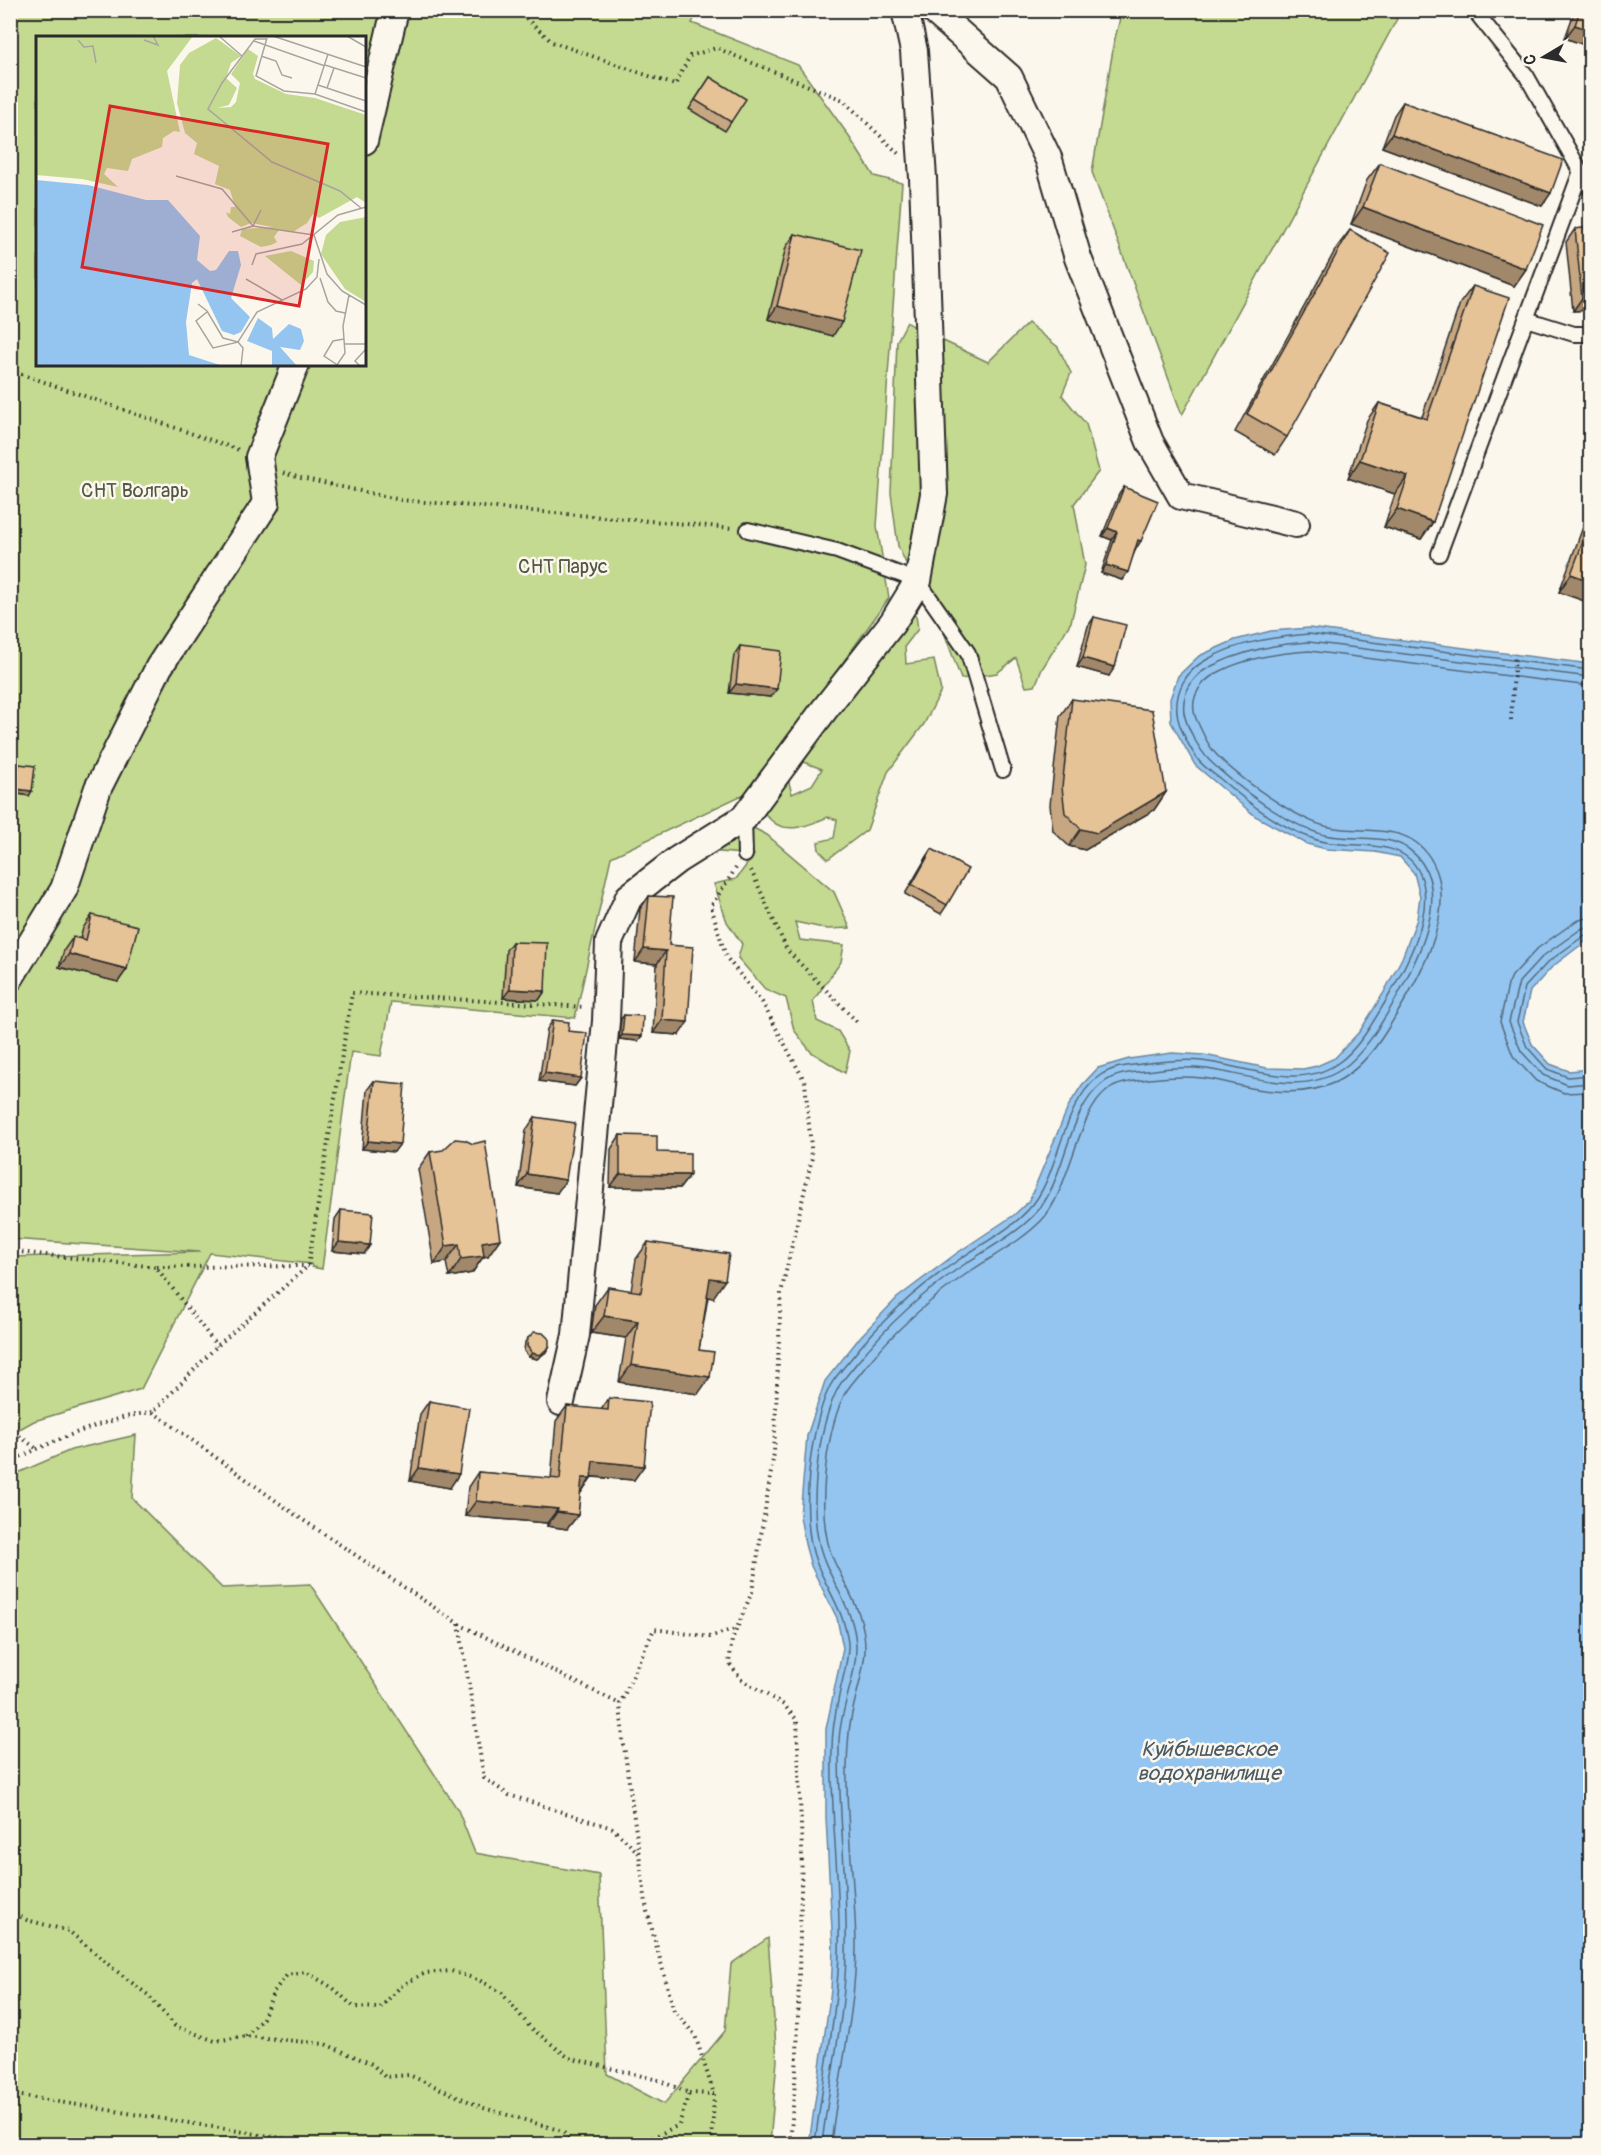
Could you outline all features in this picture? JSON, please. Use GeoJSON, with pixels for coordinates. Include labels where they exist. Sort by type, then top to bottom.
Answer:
{"type":"FeatureCollection","features":[{"type":"Feature","properties":{"kind":"street"},"geometry":{"type":"LineString","coordinates":[[366,133],[396,10]]}},
{"type":"Feature","properties":{"kind":"street"},"geometry":{"type":"LineString","coordinates":[[561,1402],[576,1335],[591,1194],[609,942],[629,897],[677,860],[744,818],[893,622],[918,581],[934,494],[923,178],[914,51],[905,10]]}},
{"type":"Feature","properties":{"kind":"street"},"geometry":{"type":"LineString","coordinates":[[933,10],[1009,77],[1049,160],[1078,258],[1150,442],[1180,496],[1296,524]]}},
{"type":"Feature","properties":{"kind":"street"},"geometry":{"type":"LineString","coordinates":[[10,978],[64,889],[98,788],[159,667],[266,503],[259,457],[295,366]]}},
{"type":"Feature","properties":{"kind":"lane"},"geometry":{"type":"LineString","coordinates":[[1474,10],[1526,75],[1590,188]]}},
{"type":"Feature","properties":{"kind":"lane"},"geometry":{"type":"LineString","coordinates":[[1439,554],[1581,171]]}},
{"type":"Feature","properties":{"kind":"lane"},"geometry":{"type":"LineString","coordinates":[[1526,319],[1574,334],[1590,334]]}},
{"type":"Feature","properties":{"kind":"lane"},"geometry":{"type":"LineString","coordinates":[[748,530],[837,551],[918,581],[968,653],[1003,770]]}},
{"type":"Feature","properties":{"kind":"lane"},"geometry":{"type":"LineString","coordinates":[[744,818],[745,855]]}},
{"type":"Feature","properties":{"kind":"path"},"geometry":{"type":"LineString","coordinates":[[517,10],[552,42],[675,85],[690,56],[716,48],[843,100],[923,178]]}},
{"type":"Feature","properties":{"kind":"path"},"geometry":{"type":"LineString","coordinates":[[10,370],[259,457],[283,472],[301,478],[401,500],[748,530]]}},
{"type":"Feature","properties":{"kind":"path"},"geometry":{"type":"LineString","coordinates":[[1511,720],[1515,654]]}},
{"type":"Feature","properties":{"kind":"path"},"geometry":{"type":"LineString","coordinates":[[745,855],[787,950],[858,1023]]}},
{"type":"Feature","properties":{"kind":"path"},"geometry":{"type":"LineString","coordinates":[[745,855],[711,906],[726,957],[762,1002],[805,1082],[812,1158],[781,1293],[774,1454],[752,1592],[732,1640],[729,1663],[742,1680],[784,1705],[797,1720],[802,1851],[797,2056],[790,2145]]}},
{"type":"Feature","properties":{"kind":"path"},"geometry":{"type":"LineString","coordinates":[[153,1413],[218,1346],[308,1266],[352,993],[606,1008]]}},
{"type":"Feature","properties":{"kind":"path"},"geometry":{"type":"LineString","coordinates":[[10,1251],[156,1267],[308,1266]]}},
{"type":"Feature","properties":{"kind":"path"},"geometry":{"type":"LineString","coordinates":[[156,1267],[218,1346]]}},
{"type":"Feature","properties":{"kind":"path"},"geometry":{"type":"LineString","coordinates":[[10,1462],[37,1449],[130,1415],[153,1413],[297,1516],[459,1624],[620,1704]]}},
{"type":"Feature","properties":{"kind":"path"},"geometry":{"type":"LineString","coordinates":[[10,1429],[37,1449]]}},
{"type":"Feature","properties":{"kind":"path"},"geometry":{"type":"LineString","coordinates":[[459,1624],[484,1778],[509,1795],[612,1828],[641,1855]]}},
{"type":"Feature","properties":{"kind":"path"},"geometry":{"type":"LineString","coordinates":[[712,2145],[714,2094],[695,2035],[674,2011],[648,1911],[620,1704],[654,1629],[710,1637],[738,1628]]}},
{"type":"Feature","properties":{"kind":"path"},"geometry":{"type":"LineString","coordinates":[[10,1911],[27,1920],[69,1931],[148,1995],[175,2026],[215,2041],[246,2036],[325,2044],[372,2064],[385,2077],[408,2075],[484,2108],[562,2131],[575,2145]]}},
{"type":"Feature","properties":{"kind":"path"},"geometry":{"type":"LineString","coordinates":[[246,2036],[263,2018],[274,1991],[287,1975],[306,1972],[333,1988],[354,2007],[380,2008],[401,1986],[425,1973],[451,1971],[480,1980],[502,1993],[530,2027],[569,2058],[658,2080],[689,2093],[714,2094]]}},
{"type":"Feature","properties":{"kind":"path"},"geometry":{"type":"LineString","coordinates":[[639,2145],[679,2125],[689,2093]]}},
{"type":"Feature","properties":{"kind":"path"},"geometry":{"type":"LineString","coordinates":[[10,2094],[318,2145]]}},
{"type":"Feature","properties":{"kind":"green space"},"geometry":{"type":"Polygon","coordinates":[[[1386,10],[1397,19],[1182,415],[1092,172],[1115,38],[1122,11],[1386,10]]]}},
{"type":"Feature","properties":{"kind":"green space","name":"СНТ Парус"},"geometry":{"type":"Polygon","coordinates":[[[10,11],[698,11],[692,23],[798,65],[874,176],[902,183],[877,526],[889,598],[751,791],[611,857],[575,1018],[391,1002],[381,1056],[351,1052],[322,1269],[312,1267],[311,1264],[210,1253],[141,1389],[34,1421],[11,1434],[11,1257],[200,1252],[11,1239],[10,11]]]}},
{"type":"Feature","properties":{"kind":"green space"},"geometry":{"type":"Polygon","coordinates":[[[907,322],[988,362],[1028,323],[1058,347],[1071,373],[1062,395],[1086,424],[1099,471],[1074,504],[1085,565],[1071,622],[1042,669],[1035,686],[1026,687],[1016,658],[997,673],[961,679],[941,624],[923,600],[898,546],[891,493],[897,341],[907,322]]]}},
{"type":"Feature","properties":{"kind":"green space"},"geometry":{"type":"Polygon","coordinates":[[[890,610],[916,616],[918,629],[905,646],[906,664],[934,660],[941,691],[924,724],[888,772],[867,830],[828,859],[819,850],[818,842],[834,838],[837,820],[828,817],[800,827],[785,827],[772,821],[759,806],[788,779],[792,794],[812,785],[822,769],[798,760],[890,610]]]}},
{"type":"Feature","properties":{"kind":"green space"},"geometry":{"type":"Polygon","coordinates":[[[730,816],[767,835],[834,892],[850,928],[828,929],[795,922],[800,940],[844,945],[841,962],[813,1001],[817,1021],[838,1031],[850,1051],[845,1073],[811,1052],[794,1030],[786,998],[765,989],[738,958],[742,944],[727,922],[714,884],[736,879],[754,855],[709,851],[730,816]]]}},
{"type":"Feature","properties":{"kind":"green space"},"geometry":{"type":"Polygon","coordinates":[[[136,1435],[132,1498],[222,1588],[310,1584],[458,1810],[475,1853],[599,1875],[607,2074],[664,2104],[725,2031],[731,1964],[768,1938],[777,2060],[770,2144],[11,2144],[11,1476],[71,1450],[136,1435]]]}},
{"type":"Feature","properties":{"kind":"water","name":"Куйбышевское водохранилище"},"geometry":{"type":"Polygon","coordinates":[[[1309,628],[1590,664],[1590,938],[1552,967],[1530,991],[1523,1022],[1532,1044],[1550,1064],[1569,1071],[1590,1069],[1590,2144],[809,2144],[831,1990],[833,1949],[826,1818],[826,1729],[843,1648],[837,1618],[811,1566],[800,1516],[807,1436],[825,1381],[861,1336],[897,1298],[957,1253],[1014,1215],[1029,1201],[1069,1105],[1082,1085],[1098,1068],[1129,1059],[1172,1053],[1204,1055],[1267,1068],[1303,1069],[1335,1058],[1360,1031],[1402,958],[1417,919],[1420,896],[1414,873],[1400,857],[1375,852],[1326,849],[1307,844],[1255,816],[1195,765],[1171,722],[1170,699],[1178,676],[1199,656],[1235,640],[1271,631],[1309,628]]]}},
{"type":"Feature","properties":{"kind":"building"},"geometry":{"type":"Polygon","coordinates":[[[1580,10],[1590,10],[1590,30],[1575,25],[1580,10]]]}},
{"type":"Feature","properties":{"kind":"building"},"geometry":{"type":"Polygon","coordinates":[[[710,77],[746,99],[731,122],[695,100],[710,77]]]}},
{"type":"Feature","properties":{"kind":"building"},"geometry":{"type":"Polygon","coordinates":[[[1403,102],[1563,160],[1551,193],[1392,134],[1403,102]]]}},
{"type":"Feature","properties":{"kind":"building"},"geometry":{"type":"Polygon","coordinates":[[[1380,163],[1543,225],[1526,269],[1363,207],[1380,163]]]}},
{"type":"Feature","properties":{"kind":"building"},"geometry":{"type":"Polygon","coordinates":[[[1590,227],[1590,297],[1582,298],[1575,229],[1590,227]]]}},
{"type":"Feature","properties":{"kind":"building"},"geometry":{"type":"Polygon","coordinates":[[[1350,230],[1390,253],[1287,437],[1247,414],[1350,230]]]}},
{"type":"Feature","properties":{"kind":"building"},"geometry":{"type":"Polygon","coordinates":[[[795,234],[861,250],[842,322],[777,306],[795,234]]]}},
{"type":"Feature","properties":{"kind":"building"},"geometry":{"type":"Polygon","coordinates":[[[1473,286],[1509,298],[1433,522],[1397,509],[1408,476],[1360,460],[1379,403],[1427,419],[1473,286]]]}},
{"type":"Feature","properties":{"kind":"building"},"geometry":{"type":"Polygon","coordinates":[[[1124,487],[1158,501],[1141,541],[1138,540],[1128,572],[1106,565],[1117,532],[1108,528],[1124,487]]]}},
{"type":"Feature","properties":{"kind":"building"},"geometry":{"type":"Polygon","coordinates":[[[1590,523],[1590,581],[1571,574],[1590,523]]]}},
{"type":"Feature","properties":{"kind":"building"},"geometry":{"type":"Polygon","coordinates":[[[1094,617],[1126,625],[1115,667],[1083,658],[1094,617]]]}},
{"type":"Feature","properties":{"kind":"building"},"geometry":{"type":"Polygon","coordinates":[[[740,646],[781,651],[777,689],[736,684],[740,646]]]}},
{"type":"Feature","properties":{"kind":"building"},"geometry":{"type":"Polygon","coordinates":[[[1072,699],[1152,710],[1166,792],[1097,833],[1081,829],[1065,813],[1062,787],[1072,699]]]}},
{"type":"Feature","properties":{"kind":"building"},"geometry":{"type":"Polygon","coordinates":[[[19,764],[35,766],[32,791],[16,789],[19,764]]]}},
{"type":"Feature","properties":{"kind":"building"},"geometry":{"type":"Polygon","coordinates":[[[932,849],[968,869],[947,905],[912,885],[932,849]]]}},
{"type":"Feature","properties":{"kind":"building"},"geometry":{"type":"Polygon","coordinates":[[[649,896],[673,897],[669,945],[693,947],[688,1022],[662,1020],[666,951],[644,949],[649,896]]]}},
{"type":"Feature","properties":{"kind":"building"},"geometry":{"type":"Polygon","coordinates":[[[92,915],[138,926],[127,969],[69,954],[73,937],[86,940],[92,915]]]}},
{"type":"Feature","properties":{"kind":"building"},"geometry":{"type":"Polygon","coordinates":[[[512,942],[547,943],[545,991],[510,989],[512,942]]]}},
{"type":"Feature","properties":{"kind":"building"},"geometry":{"type":"Polygon","coordinates":[[[624,1015],[643,1016],[642,1036],[622,1035],[624,1015]]]}},
{"type":"Feature","properties":{"kind":"building"},"geometry":{"type":"Polygon","coordinates":[[[553,1020],[569,1022],[568,1031],[587,1033],[581,1078],[545,1073],[553,1020]]]}},
{"type":"Feature","properties":{"kind":"building"},"geometry":{"type":"Polygon","coordinates":[[[374,1081],[405,1084],[400,1144],[368,1141],[374,1081]]]}},
{"type":"Feature","properties":{"kind":"building"},"geometry":{"type":"Polygon","coordinates":[[[535,1117],[575,1123],[566,1180],[527,1174],[535,1117]]]}},
{"type":"Feature","properties":{"kind":"building"},"geometry":{"type":"Polygon","coordinates":[[[620,1135],[657,1136],[657,1152],[690,1153],[690,1175],[620,1174],[620,1135]]]}},
{"type":"Feature","properties":{"kind":"building"},"geometry":{"type":"Polygon","coordinates":[[[455,1139],[473,1144],[485,1141],[500,1239],[482,1242],[484,1256],[461,1259],[459,1244],[446,1246],[430,1152],[443,1150],[455,1139]]]}},
{"type":"Feature","properties":{"kind":"building"},"geometry":{"type":"Polygon","coordinates":[[[341,1210],[373,1213],[370,1245],[339,1242],[341,1210]]]}},
{"type":"Feature","properties":{"kind":"building"},"geometry":{"type":"Polygon","coordinates":[[[648,1242],[729,1254],[725,1280],[710,1278],[699,1350],[714,1352],[710,1377],[631,1365],[638,1321],[604,1316],[608,1287],[641,1292],[648,1242]]]}},
{"type":"Feature","properties":{"kind":"building"},"geometry":{"type":"Polygon","coordinates":[[[534,1332],[543,1333],[549,1339],[549,1347],[540,1355],[532,1353],[527,1346],[528,1338],[534,1332]]]}},
{"type":"Feature","properties":{"kind":"building"},"geometry":{"type":"Polygon","coordinates":[[[609,1398],[650,1402],[644,1466],[593,1461],[591,1478],[582,1478],[578,1515],[557,1512],[558,1509],[476,1501],[478,1472],[560,1479],[567,1406],[608,1410],[609,1398]]]}},
{"type":"Feature","properties":{"kind":"building"},"geometry":{"type":"Polygon","coordinates":[[[429,1401],[469,1408],[459,1474],[419,1468],[429,1401]]]}},
{"type":"Feature","properties":{"kind":"park label","name":"СНТ Волгарь"},"geometry":{"type":"Point","coordinates":[135,490]}}]}
